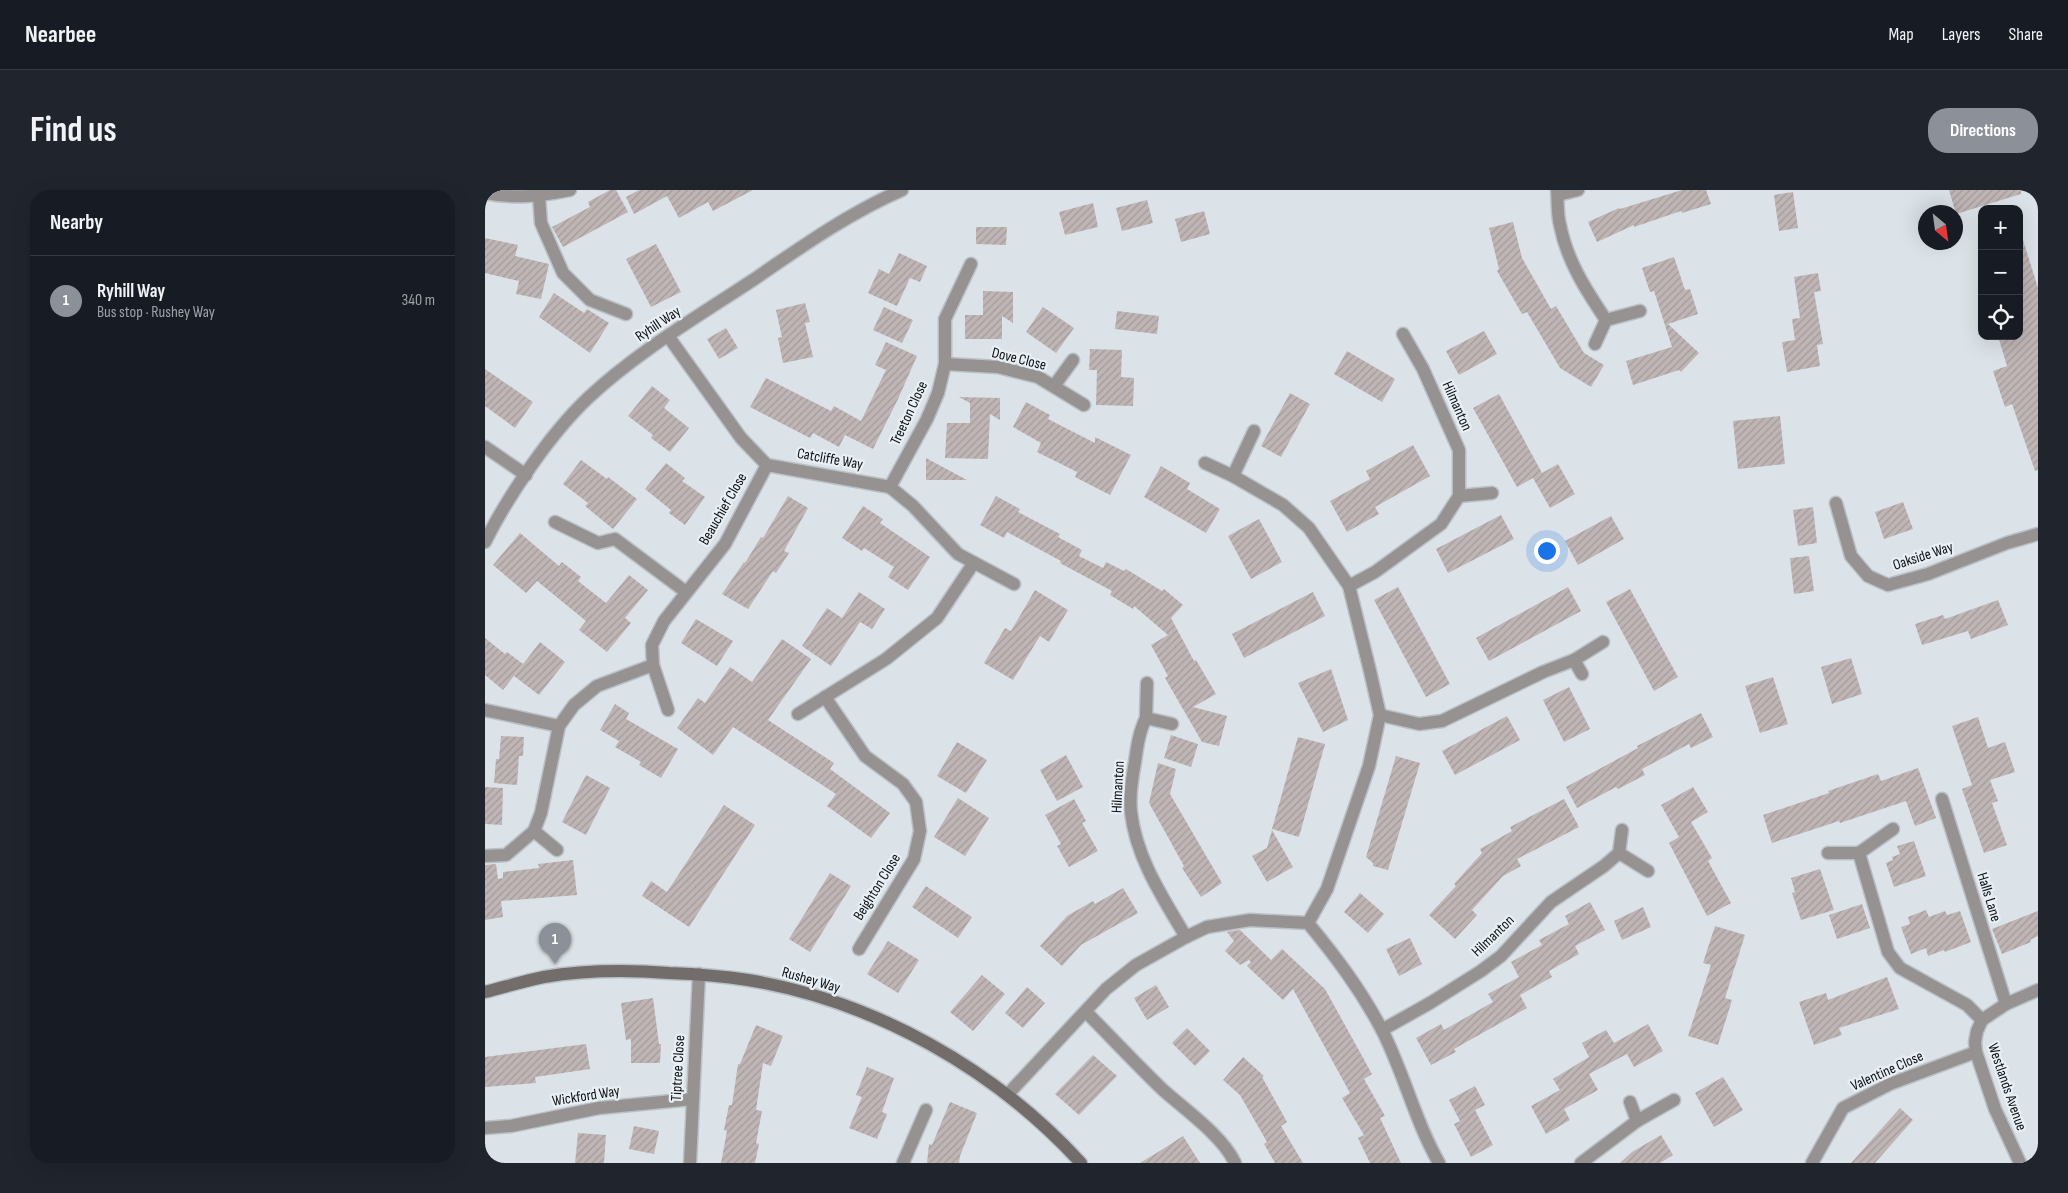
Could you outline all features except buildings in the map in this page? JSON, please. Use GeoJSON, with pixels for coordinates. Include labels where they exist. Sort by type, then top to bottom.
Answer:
{"type":"FeatureCollection","features":[{"type":"Feature","properties":{"kind":"street"},"geometry":{"type":"LineString","coordinates":[[485,193],[507,198],[539,196],[570,190]]}},
{"type":"Feature","properties":{"kind":"street","name":"Ryhill Way"},"geometry":{"type":"LineString","coordinates":[[485,542],[497,517],[553,438],[587,399],[629,363],[814,239],[875,202],[902,190]]}},
{"type":"Feature","properties":{"kind":"street"},"geometry":{"type":"LineString","coordinates":[[1578,190],[1557,192],[1559,224],[1571,261],[1588,293],[1606,320]]}},
{"type":"Feature","properties":{"kind":"street"},"geometry":{"type":"LineString","coordinates":[[539,196],[541,223],[563,273],[590,300],[626,314]]}},
{"type":"Feature","properties":{"kind":"street","name":"Treeton Close"},"geometry":{"type":"LineString","coordinates":[[889,487],[927,419],[939,393],[945,364],[945,319],[971,264]]}},
{"type":"Feature","properties":{"kind":"street"},"geometry":{"type":"LineString","coordinates":[[1606,320],[1640,311]]}},
{"type":"Feature","properties":{"kind":"street"},"geometry":{"type":"LineString","coordinates":[[1595,344],[1606,320]]}},
{"type":"Feature","properties":{"kind":"street","name":"Hilmanton"},"geometry":{"type":"LineString","coordinates":[[1403,334],[1423,369],[1459,450],[1459,496]]}},
{"type":"Feature","properties":{"kind":"street"},"geometry":{"type":"LineString","coordinates":[[668,336],[741,438],[767,465]]}},
{"type":"Feature","properties":{"kind":"street","name":"Dove Close"},"geometry":{"type":"LineString","coordinates":[[1054,386],[1073,360]]}},
{"type":"Feature","properties":{"kind":"street","name":"Dove Close"},"geometry":{"type":"LineString","coordinates":[[945,364],[998,367],[1038,378],[1084,405]]}},
{"type":"Feature","properties":{"kind":"street"},"geometry":{"type":"LineString","coordinates":[[1233,476],[1253,432]]}},
{"type":"Feature","properties":{"kind":"street"},"geometry":{"type":"LineString","coordinates":[[485,447],[526,475]]}},
{"type":"Feature","properties":{"kind":"street"},"geometry":{"type":"LineString","coordinates":[[1205,462],[1283,505],[1309,528],[1349,586],[1380,715],[1369,766],[1347,833],[1327,889],[1308,923]]}},
{"type":"Feature","properties":{"kind":"street","name":"Catcliffe Way"},"geometry":{"type":"LineString","coordinates":[[767,465],[889,487],[913,506],[958,554],[973,564],[1014,584]]}},
{"type":"Feature","properties":{"kind":"street","name":"Beauchief Close"},"geometry":{"type":"LineString","coordinates":[[667,710],[653,665],[653,645],[663,621],[725,544],[767,465]]}},
{"type":"Feature","properties":{"kind":"street"},"geometry":{"type":"LineString","coordinates":[[1349,586],[1375,572],[1441,524],[1459,496],[1493,493]]}},
{"type":"Feature","properties":{"kind":"street","name":"Oakside Way"},"geometry":{"type":"LineString","coordinates":[[1836,503],[1851,556],[1868,576],[1888,584],[1928,574],[2007,543],[2038,534]]}},
{"type":"Feature","properties":{"kind":"street"},"geometry":{"type":"LineString","coordinates":[[555,522],[599,543],[615,539],[686,592]]}},
{"type":"Feature","properties":{"kind":"street"},"geometry":{"type":"LineString","coordinates":[[798,714],[887,659],[937,618],[973,564]]}},
{"type":"Feature","properties":{"kind":"street"},"geometry":{"type":"LineString","coordinates":[[1380,715],[1419,724],[1442,721],[1543,672],[1574,660],[1603,642]]}},
{"type":"Feature","properties":{"kind":"street"},"geometry":{"type":"LineString","coordinates":[[1574,660],[1582,674]]}},
{"type":"Feature","properties":{"kind":"street"},"geometry":{"type":"LineString","coordinates":[[485,856],[506,855],[534,831],[541,813],[559,726],[573,705],[597,686],[653,665]]}},
{"type":"Feature","properties":{"kind":"street","name":"Hilmanton"},"geometry":{"type":"LineString","coordinates":[[1147,683],[1146,718],[1140,729],[1132,777],[1131,811],[1143,857],[1157,888],[1186,937]]}},
{"type":"Feature","properties":{"kind":"street","name":"Beighton Close"},"geometry":{"type":"LineString","coordinates":[[825,697],[865,756],[903,784],[916,802],[920,831],[915,860],[859,948]]}},
{"type":"Feature","properties":{"kind":"street"},"geometry":{"type":"LineString","coordinates":[[485,710],[559,726]]}},
{"type":"Feature","properties":{"kind":"street"},"geometry":{"type":"LineString","coordinates":[[1146,718],[1172,724]]}},
{"type":"Feature","properties":{"kind":"street","name":"Halls Lane"},"geometry":{"type":"LineString","coordinates":[[1941,799],[2005,1004]]}},
{"type":"Feature","properties":{"kind":"street"},"geometry":{"type":"LineString","coordinates":[[1828,853],[1859,853],[1893,829]]}},
{"type":"Feature","properties":{"kind":"street"},"geometry":{"type":"LineString","coordinates":[[1622,830],[1619,853],[1648,870]]}},
{"type":"Feature","properties":{"kind":"street"},"geometry":{"type":"LineString","coordinates":[[534,831],[557,850]]}},
{"type":"Feature","properties":{"kind":"street","name":"Hilmanton"},"geometry":{"type":"LineString","coordinates":[[1382,1030],[1431,1003],[1481,971],[1501,956],[1551,902],[1604,866],[1619,853]]}},
{"type":"Feature","properties":{"kind":"street"},"geometry":{"type":"LineString","coordinates":[[1859,853],[1888,952],[1900,968],[1967,1005],[1982,1020],[2005,1004],[2038,990]]}},
{"type":"Feature","properties":{"kind":"street"},"geometry":{"type":"LineString","coordinates":[[1007,1094],[1106,989],[1136,965],[1207,927],[1250,920],[1308,923],[1345,968],[1382,1030],[1402,1076],[1427,1143],[1439,1163]]}},
{"type":"Feature","properties":{"kind":"street","name":"Rushey Way"},"geometry":{"type":"LineString","coordinates":[[485,992],[544,977],[635,971],[699,974],[749,980],[805,994],[849,1008],[939,1048],[1007,1094],[1061,1141],[1081,1163]]}},
{"type":"Feature","properties":{"kind":"street","name":"Tiptree Close"},"geometry":{"type":"LineString","coordinates":[[690,1163],[699,974]]}},
{"type":"Feature","properties":{"kind":"street"},"geometry":{"type":"LineString","coordinates":[[1086,1012],[1163,1089],[1203,1125],[1231,1154],[1235,1163]]}},
{"type":"Feature","properties":{"kind":"street","name":"Westlands Avenue"},"geometry":{"type":"LineString","coordinates":[[1982,1020],[1976,1036],[1976,1052],[1995,1109],[2020,1163]]}},
{"type":"Feature","properties":{"kind":"street","name":"Valentine Close"},"geometry":{"type":"LineString","coordinates":[[1812,1163],[1843,1108],[1890,1084],[1976,1052]]}},
{"type":"Feature","properties":{"kind":"street","name":"Wickford Way"},"geometry":{"type":"LineString","coordinates":[[485,1128],[511,1126],[599,1108],[693,1099]]}},
{"type":"Feature","properties":{"kind":"street"},"geometry":{"type":"LineString","coordinates":[[1581,1163],[1637,1121],[1674,1100]]}},
{"type":"Feature","properties":{"kind":"street"},"geometry":{"type":"LineString","coordinates":[[1630,1102],[1637,1121]]}},
{"type":"Feature","properties":{"kind":"street"},"geometry":{"type":"LineString","coordinates":[[903,1163],[926,1110]]}},
{"type":"Feature","properties":{"kind":"place","name":"Ryhill Way"},"geometry":{"type":"Point","coordinates":[555,964]}}]}
